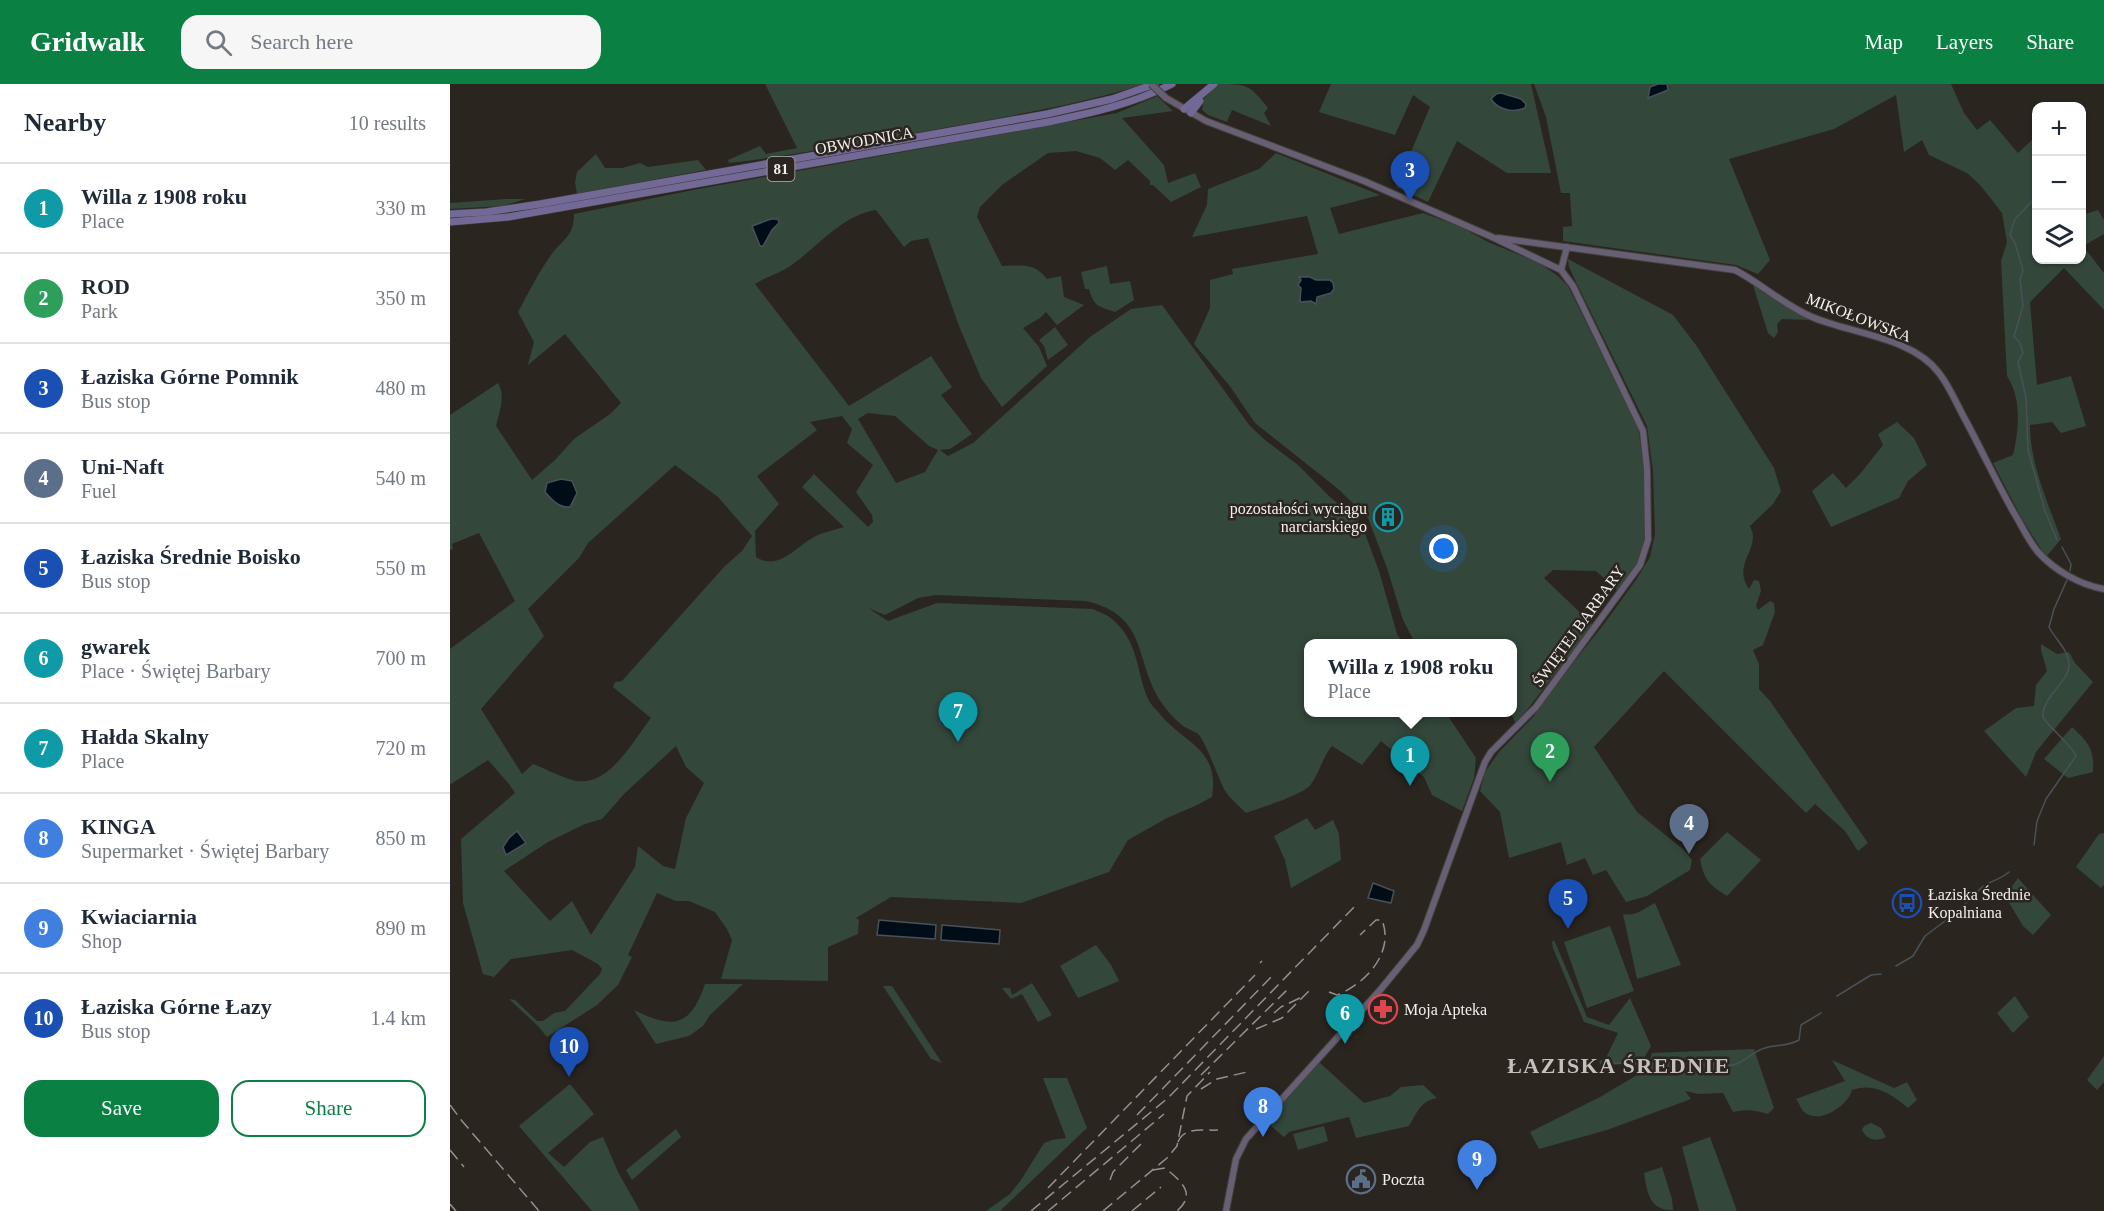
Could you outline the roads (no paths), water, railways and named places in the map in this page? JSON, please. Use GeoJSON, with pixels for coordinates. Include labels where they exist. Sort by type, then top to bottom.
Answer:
{"type":"FeatureCollection","features":[{"type":"Feature","properties":{"kind":"main road","name":"OBWODNICA"},"geometry":{"type":"LineString","coordinates":[[450,214],[486,212],[540,204],[1047,114],[1112,99],[1153,84]]}},
{"type":"Feature","properties":{"kind":"main road","name":"OBWODNICA"},"geometry":{"type":"LineString","coordinates":[[450,222],[508,217],[1048,122],[1110,109],[1172,84]]}},
{"type":"Feature","properties":{"kind":"main road"},"geometry":{"type":"LineString","coordinates":[[1184,109],[1214,84]]}},
{"type":"Feature","properties":{"kind":"main road"},"geometry":{"type":"LineString","coordinates":[[1191,114],[1204,94]]}},
{"type":"Feature","properties":{"kind":"street"},"geometry":{"type":"LineString","coordinates":[[1153,84],[1166,98],[1206,121],[1364,181],[1561,270],[1567,247]]}},
{"type":"Feature","properties":{"kind":"street","name":"MIKOŁOWSKA"},"geometry":{"type":"LineString","coordinates":[[1492,237],[1735,270],[1755,280],[1811,316],[1918,353],[1931,363],[1945,381],[2007,499],[2038,552],[2046,561],[2070,576],[2104,589]]}},
{"type":"Feature","properties":{"kind":"street","name":"ŚWIĘTEJ BARBARY"},"geometry":{"type":"LineString","coordinates":[[1226,1211],[1236,1159],[1246,1139],[1381,989],[1417,945],[1485,762],[1491,752],[1536,707],[1628,583],[1646,554],[1648,540],[1647,469],[1643,431],[1573,286],[1561,270]]}},
{"type":"Feature","properties":{"kind":"water"},"geometry":{"type":"Polygon","coordinates":[[[1667,84],[1668,90],[1648,98],[1650,87],[1667,84]]]}},
{"type":"Feature","properties":{"kind":"water"},"geometry":{"type":"Polygon","coordinates":[[[1501,93],[1521,99],[1526,104],[1525,108],[1511,110],[1498,106],[1491,99],[1501,93]]]}},
{"type":"Feature","properties":{"kind":"water"},"geometry":{"type":"Polygon","coordinates":[[[771,219],[778,219],[779,223],[763,246],[760,246],[752,226],[771,219]]]}},
{"type":"Feature","properties":{"kind":"water"},"geometry":{"type":"Polygon","coordinates":[[[1299,277],[1330,280],[1334,289],[1331,293],[1317,297],[1316,304],[1311,301],[1301,302],[1299,277]]]}},
{"type":"Feature","properties":{"kind":"water"},"geometry":{"type":"Polygon","coordinates":[[[561,479],[572,481],[577,493],[570,507],[559,505],[545,492],[547,483],[561,479]]]}},
{"type":"Feature","properties":{"kind":"water"},"geometry":{"type":"Polygon","coordinates":[[[957,707],[968,708],[972,719],[956,728],[943,726],[940,723],[946,711],[957,707]]]}},
{"type":"Feature","properties":{"kind":"water"},"geometry":{"type":"Polygon","coordinates":[[[517,831],[526,843],[506,855],[503,847],[517,831]]]}},
{"type":"Feature","properties":{"kind":"water"},"geometry":{"type":"Polygon","coordinates":[[[1373,883],[1394,891],[1391,903],[1368,898],[1373,883]]]}},
{"type":"Feature","properties":{"kind":"water"},"geometry":{"type":"Polygon","coordinates":[[[879,920],[936,925],[935,939],[877,935],[879,920]]]}},
{"type":"Feature","properties":{"kind":"water"},"geometry":{"type":"Polygon","coordinates":[[[942,925],[1000,930],[999,944],[941,940],[942,925]]]}},
{"type":"Feature","properties":{"kind":"waterway"},"geometry":{"type":"LineString","coordinates":[[2032,201],[2015,219],[2010,235],[2015,243],[2023,270],[2020,280],[2023,306],[2014,336],[2020,343],[2023,353],[2018,362],[2026,398],[2028,450],[2045,511],[2057,540]]}},
{"type":"Feature","properties":{"kind":"waterway"},"geometry":{"type":"LineString","coordinates":[[2062,547],[2071,564],[2070,571]]}},
{"type":"Feature","properties":{"kind":"waterway"},"geometry":{"type":"LineString","coordinates":[[2034,845],[2037,821],[2046,799],[2076,756],[2043,717],[2046,703],[2068,671],[2069,664],[2064,649],[2049,627],[2067,580]]}},
{"type":"Feature","properties":{"kind":"waterway"},"geometry":{"type":"LineString","coordinates":[[1896,966],[1913,956],[1925,936],[1957,912],[1981,888],[2009,872]]}},
{"type":"Feature","properties":{"kind":"waterway"},"geometry":{"type":"LineString","coordinates":[[1837,996],[1871,975],[1881,974]]}},
{"type":"Feature","properties":{"kind":"waterway"},"geometry":{"type":"LineString","coordinates":[[1609,1063],[1734,1065],[1761,1049],[1790,1044],[1799,1040],[1801,1025],[1821,1013]]}},
{"type":"Feature","properties":{"kind":"railway"},"geometry":{"type":"LineString","coordinates":[[1031,1211],[1168,1098],[1355,906]]}},
{"type":"Feature","properties":{"kind":"railway"},"geometry":{"type":"LineString","coordinates":[[1329,992],[1337,995],[1358,983],[1375,966],[1381,955],[1385,932],[1382,920],[1376,920],[1360,935]]}},
{"type":"Feature","properties":{"kind":"railway"},"geometry":{"type":"LineString","coordinates":[[1137,1115],[1275,973]]}},
{"type":"Feature","properties":{"kind":"railway"},"geometry":{"type":"LineString","coordinates":[[1048,1188],[1255,975]]}},
{"type":"Feature","properties":{"kind":"railway"},"geometry":{"type":"LineString","coordinates":[[1256,1029],[1282,1018],[1312,988]]}},
{"type":"Feature","properties":{"kind":"railway"},"geometry":{"type":"LineString","coordinates":[[1201,1075],[1288,989]]}},
{"type":"Feature","properties":{"kind":"railway"},"geometry":{"type":"LineString","coordinates":[[1274,1013],[1304,996]]}},
{"type":"Feature","properties":{"kind":"railway"},"geometry":{"type":"LineString","coordinates":[[1103,1211],[1167,1158],[1177,1146],[1187,1096],[1210,1072]]}},
{"type":"Feature","properties":{"kind":"railway"},"geometry":{"type":"LineString","coordinates":[[1201,1089],[1217,1079],[1247,1072]]}},
{"type":"Feature","properties":{"kind":"railway"},"geometry":{"type":"LineString","coordinates":[[450,1105],[539,1211]]}},
{"type":"Feature","properties":{"kind":"railway"},"geometry":{"type":"LineString","coordinates":[[1048,1211],[1164,1114]]}},
{"type":"Feature","properties":{"kind":"railway"},"geometry":{"type":"LineString","coordinates":[[1178,1142],[1190,1131],[1218,1130]]}},
{"type":"Feature","properties":{"kind":"railway"},"geometry":{"type":"LineString","coordinates":[[1110,1180],[1113,1172],[1141,1144]]}},
{"type":"Feature","properties":{"kind":"railway"},"geometry":{"type":"LineString","coordinates":[[450,1150],[464,1167]]}},
{"type":"Feature","properties":{"kind":"railway"},"geometry":{"type":"LineString","coordinates":[[1153,1170],[1165,1168],[1184,1188],[1186,1199],[1177,1211]]}},
{"type":"Feature","properties":{"kind":"railway"},"geometry":{"type":"LineString","coordinates":[[1132,1211],[1161,1187]]}},
{"type":"Feature","properties":{"kind":"railway"},"geometry":{"type":"LineString","coordinates":[[450,1204],[456,1211]]}},
{"type":"Feature","properties":{"kind":"place","name":"Łaziska Górne Pomnik"},"geometry":{"type":"Point","coordinates":[1410,201]}},
{"type":"Feature","properties":{"kind":"place","name":"pozostałości wyciągu narciarskiego"},"geometry":{"type":"Point","coordinates":[1388,517]}},
{"type":"Feature","properties":{"kind":"place","name":"Hałda Skalny"},"geometry":{"type":"Point","coordinates":[958,742]}},
{"type":"Feature","properties":{"kind":"place","name":"ROD"},"geometry":{"type":"Point","coordinates":[1550,782]}},
{"type":"Feature","properties":{"kind":"place","name":"Willa z 1908 roku"},"geometry":{"type":"Point","coordinates":[1410,786]}},
{"type":"Feature","properties":{"kind":"place","name":"Uni-Naft"},"geometry":{"type":"Point","coordinates":[1689,854]}},
{"type":"Feature","properties":{"kind":"place","name":"Łaziska Średnie Kopalniana"},"geometry":{"type":"Point","coordinates":[1907,903]}},
{"type":"Feature","properties":{"kind":"place","name":"Łaziska Średnie Boisko"},"geometry":{"type":"Point","coordinates":[1568,929]}},
{"type":"Feature","properties":{"kind":"place","name":"Moja Apteka"},"geometry":{"type":"Point","coordinates":[1383,1009]}},
{"type":"Feature","properties":{"kind":"place","name":"gwarek"},"geometry":{"type":"Point","coordinates":[1345,1044]}},
{"type":"Feature","properties":{"kind":"place","name":"Łaziska Górne Łazy"},"geometry":{"type":"Point","coordinates":[569,1077]}},
{"type":"Feature","properties":{"kind":"place","name":"KINGA"},"geometry":{"type":"Point","coordinates":[1263,1137]}},
{"type":"Feature","properties":{"kind":"place","name":"Poczta"},"geometry":{"type":"Point","coordinates":[1361,1179]}},
{"type":"Feature","properties":{"kind":"place","name":"Kwiaciarnia"},"geometry":{"type":"Point","coordinates":[1477,1190]}},
{"type":"Feature","properties":{"kind":"district","name":"ŁAZISKA ŚREDNIE"},"geometry":{"type":"Point","coordinates":[1619,1065]}}]}
